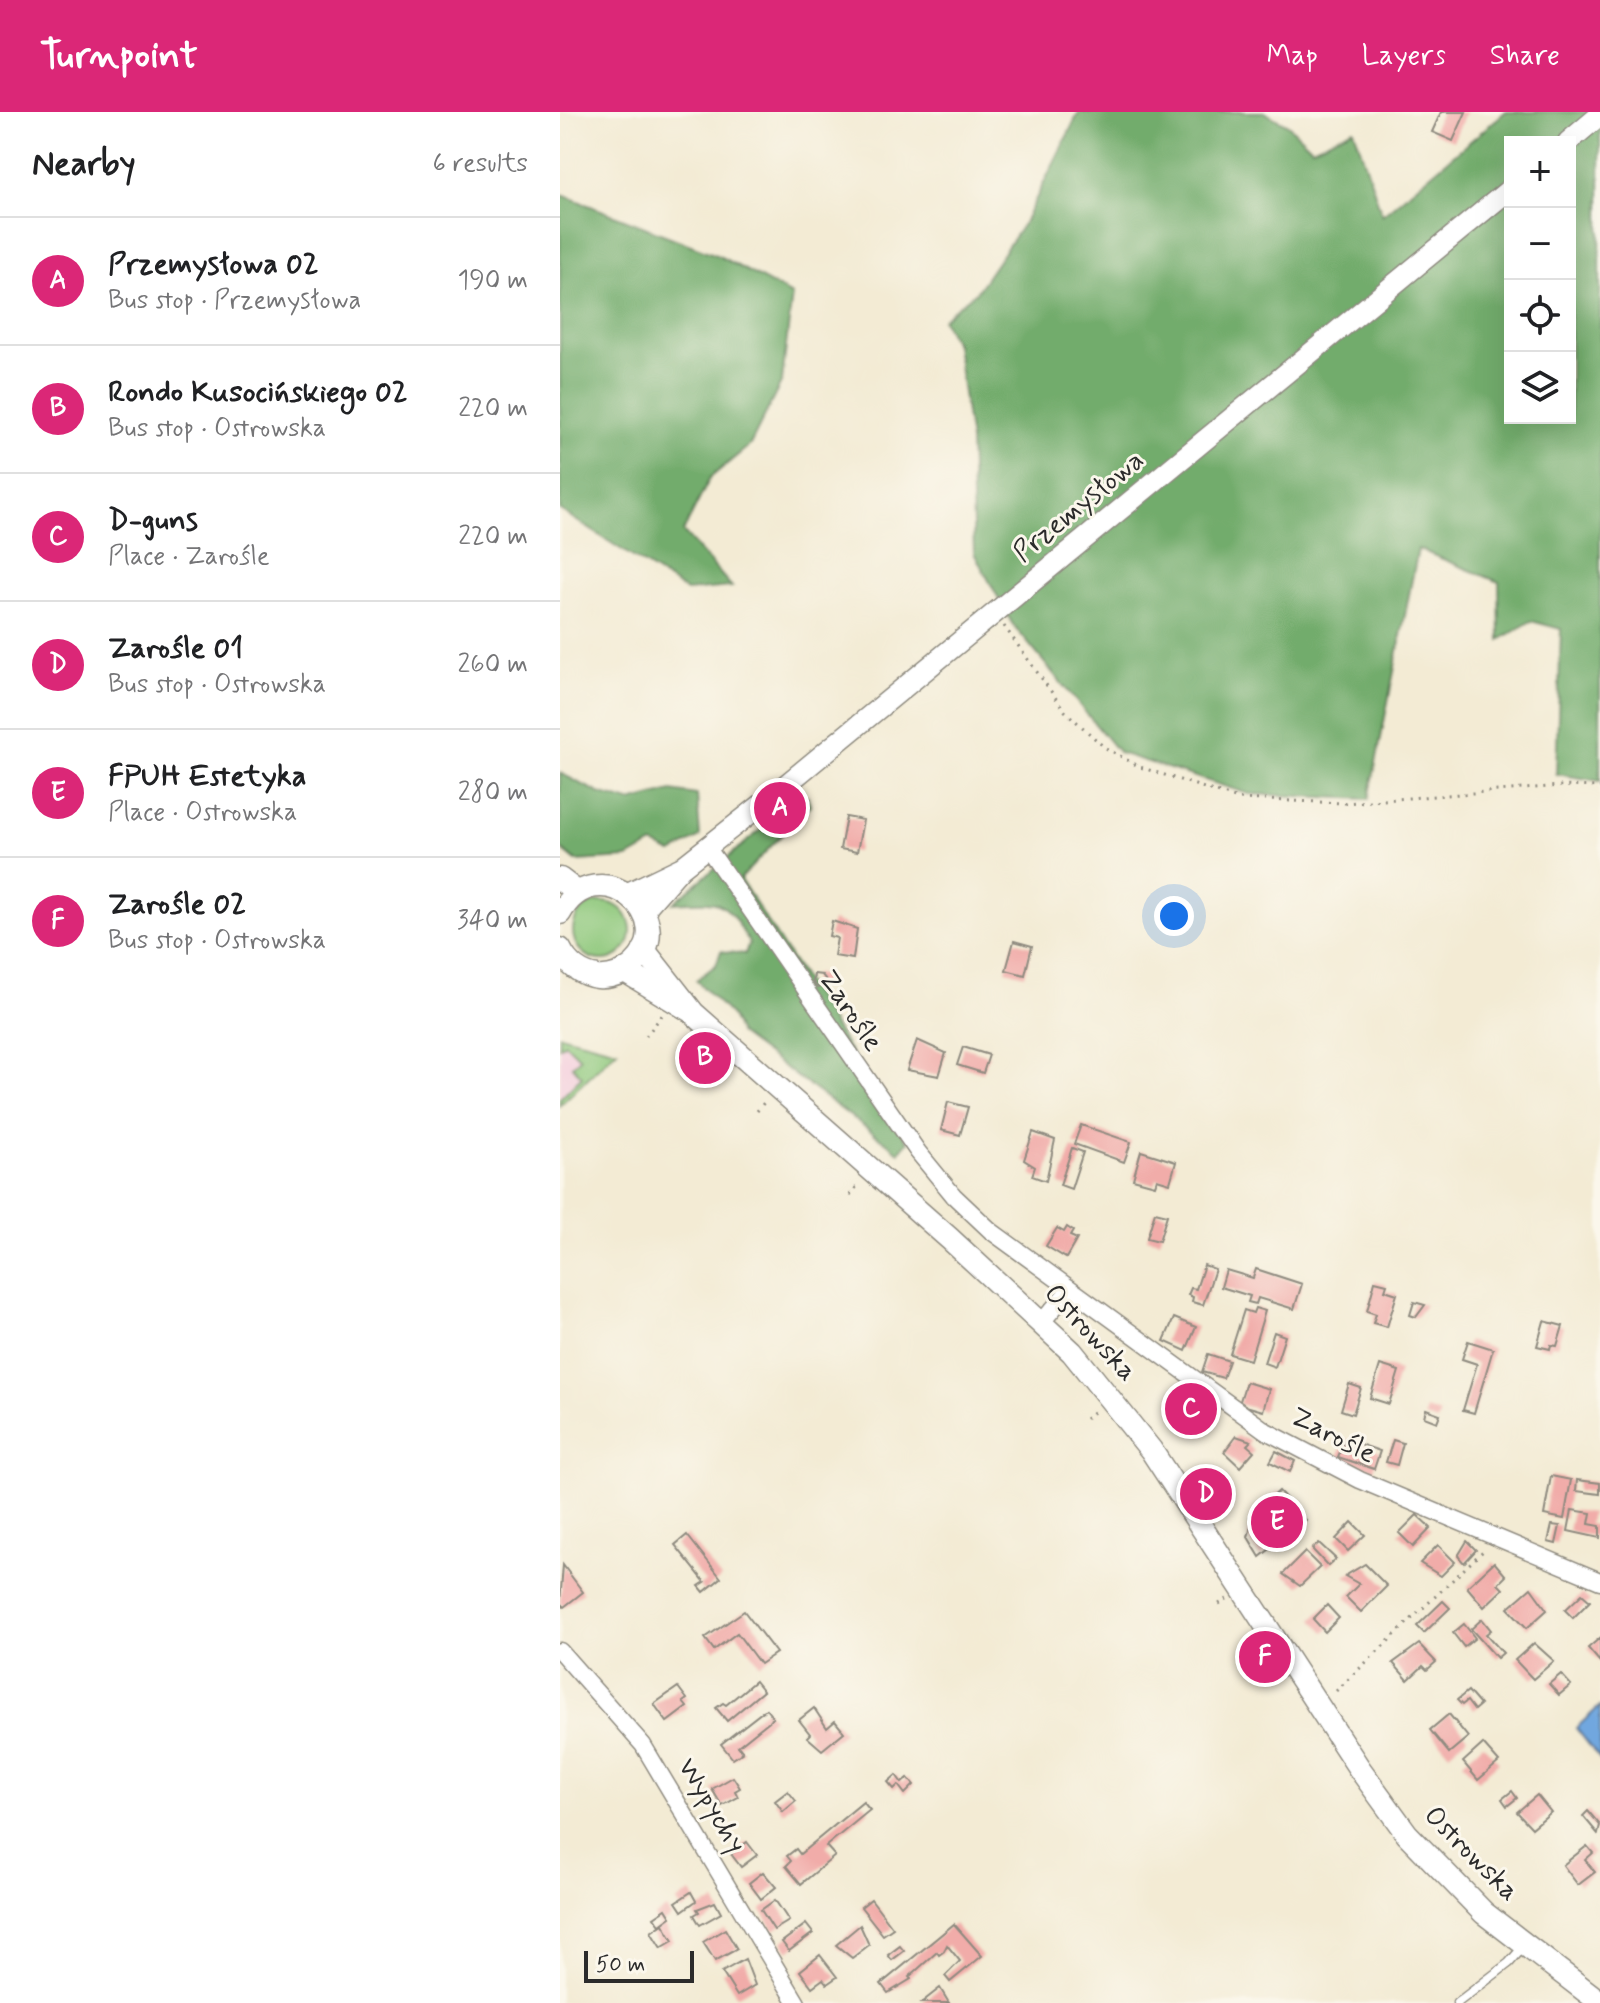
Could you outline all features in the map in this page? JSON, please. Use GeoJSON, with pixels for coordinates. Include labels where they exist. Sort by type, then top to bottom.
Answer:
{"type":"FeatureCollection","features":[{"type":"Feature","properties":{"kind":"main road"},"geometry":{"type":"LineString","coordinates":[[560,912],[569,886],[603,886],[628,893],[643,911],[648,930],[644,950],[625,971],[597,977],[564,961]]}},
{"type":"Feature","properties":{"kind":"main road","name":"Ostrowska"},"geometry":{"type":"LineString","coordinates":[[644,950],[681,1001],[1072,1352],[1151,1450],[1359,1768],[1407,1834],[1466,1897],[1600,2002]]}},
{"type":"Feature","properties":{"kind":"main road","name":"Ostrowska"},"geometry":{"type":"LineString","coordinates":[[625,971],[681,1001]]}},
{"type":"Feature","properties":{"kind":"street"},"geometry":{"type":"LineString","coordinates":[[1575,136],[1600,115]]}},
{"type":"Feature","properties":{"kind":"street","name":"Przemysłowa"},"geometry":{"type":"LineString","coordinates":[[628,893],[682,867],[1504,194]]}},
{"type":"Feature","properties":{"kind":"street","name":"Zarośle"},"geometry":{"type":"LineString","coordinates":[[707,847],[866,1080],[945,1185],[991,1231],[1266,1431],[1360,1480],[1600,1581]]}},
{"type":"Feature","properties":{"kind":"street","name":"Przemysłowa"},"geometry":{"type":"LineString","coordinates":[[643,911],[682,867]]}},
{"type":"Feature","properties":{"kind":"street"},"geometry":{"type":"LineString","coordinates":[[1041,1323],[1070,1289]]}},
{"type":"Feature","properties":{"kind":"street","name":"Wypychy"},"geometry":{"type":"LineString","coordinates":[[560,1651],[643,1745],[797,2003]]}},
{"type":"Feature","properties":{"kind":"lane"},"geometry":{"type":"LineString","coordinates":[[1457,2003],[1509,1963],[1525,1945]]}},
{"type":"Feature","properties":{"kind":"path"},"geometry":{"type":"LineString","coordinates":[[995,613],[1065,711],[1104,747],[1140,767],[1238,799],[1345,803],[1561,786],[1600,787]]}},
{"type":"Feature","properties":{"kind":"path"},"geometry":{"type":"LineString","coordinates":[[646,1036],[681,1001]]}},
{"type":"Feature","properties":{"kind":"path"},"geometry":{"type":"LineString","coordinates":[[1336,1691],[1496,1539]]}},
{"type":"Feature","properties":{"kind":"shaded area"},"geometry":{"type":"Polygon","coordinates":[[[560,1035],[617,1050],[560,1105],[560,1035]]]}},
{"type":"Feature","properties":{"kind":"green space"},"geometry":{"type":"Polygon","coordinates":[[[1079,112],[1264,112],[1288,125],[1312,148],[1354,129],[1382,215],[1505,112],[1600,112],[1600,781],[1556,774],[1561,629],[1531,621],[1500,640],[1499,582],[1418,549],[1369,799],[1249,794],[1119,753],[1013,625],[974,553],[970,441],[956,345],[942,319],[977,291],[1025,221],[1079,112]]]}},
{"type":"Feature","properties":{"kind":"green space"},"geometry":{"type":"Polygon","coordinates":[[[560,194],[719,256],[792,295],[782,381],[750,445],[710,478],[683,532],[732,587],[686,591],[560,510],[560,194]]]}},
{"type":"Feature","properties":{"kind":"green space"},"geometry":{"type":"Polygon","coordinates":[[[560,773],[599,793],[630,802],[672,791],[697,795],[700,837],[672,853],[653,844],[628,858],[576,861],[560,848],[560,773]]]}},
{"type":"Feature","properties":{"kind":"green space"},"geometry":{"type":"Polygon","coordinates":[[[807,796],[810,805],[740,879],[908,1142],[899,1152],[739,1034],[731,1016],[696,980],[716,965],[721,951],[745,954],[749,943],[734,918],[721,905],[673,903],[798,799],[807,796]]]}},
{"type":"Feature","properties":{"kind":"green space"},"geometry":{"type":"Polygon","coordinates":[[[602,902],[623,910],[631,931],[623,952],[602,960],[581,952],[573,931],[581,910],[602,902]]]}},
{"type":"Feature","properties":{"kind":"green space"},"geometry":{"type":"Polygon","coordinates":[[[560,1035],[617,1050],[560,1105],[560,1098],[582,1076],[572,1066],[580,1058],[565,1043],[560,1047],[560,1035]]]}},
{"type":"Feature","properties":{"kind":"water"},"geometry":{"type":"Polygon","coordinates":[[[1600,1706],[1600,1759],[1576,1728],[1600,1706]]]}},
{"type":"Feature","properties":{"kind":"building"},"geometry":{"type":"Polygon","coordinates":[[[1441,112],[1466,112],[1453,141],[1432,132],[1441,112]]]}},
{"type":"Feature","properties":{"kind":"building"},"geometry":{"type":"Polygon","coordinates":[[[846,817],[863,820],[857,852],[840,849],[846,817]]]}},
{"type":"Feature","properties":{"kind":"building"},"geometry":{"type":"Polygon","coordinates":[[[832,921],[857,929],[853,959],[834,956],[837,938],[829,936],[832,921]]]}},
{"type":"Feature","properties":{"kind":"building"},"geometry":{"type":"Polygon","coordinates":[[[1014,941],[1032,946],[1025,975],[1006,970],[1014,941]]]}},
{"type":"Feature","properties":{"kind":"building"},"geometry":{"type":"Polygon","coordinates":[[[814,974],[822,975],[827,981],[818,988],[813,982],[814,974]]]}},
{"type":"Feature","properties":{"kind":"building"},"geometry":{"type":"Polygon","coordinates":[[[917,1040],[946,1053],[939,1076],[907,1070],[917,1040]]]}},
{"type":"Feature","properties":{"kind":"building"},"geometry":{"type":"Polygon","coordinates":[[[963,1047],[989,1055],[983,1073],[957,1065],[963,1047]]]}},
{"type":"Feature","properties":{"kind":"building"},"geometry":{"type":"Polygon","coordinates":[[[948,1102],[968,1107],[960,1135],[941,1130],[948,1102]]]}},
{"type":"Feature","properties":{"kind":"building"},"geometry":{"type":"Polygon","coordinates":[[[1081,1125],[1131,1142],[1124,1162],[1074,1144],[1081,1125]]]}},
{"type":"Feature","properties":{"kind":"building"},"geometry":{"type":"Polygon","coordinates":[[[1033,1132],[1055,1140],[1046,1181],[1032,1176],[1035,1167],[1024,1160],[1033,1132]]]}},
{"type":"Feature","properties":{"kind":"building"},"geometry":{"type":"Polygon","coordinates":[[[1072,1148],[1083,1152],[1071,1189],[1060,1185],[1072,1148]]]}},
{"type":"Feature","properties":{"kind":"building"},"geometry":{"type":"Polygon","coordinates":[[[1141,1151],[1176,1162],[1170,1183],[1157,1179],[1155,1185],[1133,1179],[1141,1151]]]}},
{"type":"Feature","properties":{"kind":"building"},"geometry":{"type":"Polygon","coordinates":[[[1155,1212],[1167,1215],[1159,1241],[1147,1238],[1155,1212]]]}},
{"type":"Feature","properties":{"kind":"building"},"geometry":{"type":"Polygon","coordinates":[[[1067,1227],[1073,1231],[1070,1236],[1077,1239],[1066,1258],[1046,1246],[1057,1228],[1064,1232],[1067,1227]]]}},
{"type":"Feature","properties":{"kind":"building"},"geometry":{"type":"Polygon","coordinates":[[[1204,1265],[1215,1269],[1203,1305],[1192,1302],[1193,1297],[1188,1295],[1191,1288],[1196,1289],[1204,1265]]]}},
{"type":"Feature","properties":{"kind":"building"},"geometry":{"type":"Polygon","coordinates":[[[1256,1269],[1302,1284],[1294,1309],[1258,1298],[1256,1304],[1248,1302],[1250,1296],[1221,1287],[1226,1270],[1253,1278],[1256,1269]]]}},
{"type":"Feature","properties":{"kind":"building"},"geometry":{"type":"Polygon","coordinates":[[[1375,1281],[1387,1284],[1385,1290],[1397,1294],[1387,1327],[1373,1323],[1376,1314],[1367,1311],[1375,1281]]]}},
{"type":"Feature","properties":{"kind":"building"},"geometry":{"type":"Polygon","coordinates":[[[1414,1302],[1425,1305],[1416,1317],[1410,1315],[1414,1302]]]}},
{"type":"Feature","properties":{"kind":"building"},"geometry":{"type":"Polygon","coordinates":[[[1255,1308],[1265,1311],[1250,1360],[1230,1354],[1244,1310],[1253,1313],[1255,1308]]]}},
{"type":"Feature","properties":{"kind":"building"},"geometry":{"type":"Polygon","coordinates":[[[1174,1318],[1196,1327],[1186,1351],[1164,1341],[1174,1318]]]}},
{"type":"Feature","properties":{"kind":"building"},"geometry":{"type":"Polygon","coordinates":[[[1544,1321],[1563,1326],[1557,1346],[1551,1345],[1550,1349],[1537,1346],[1544,1321]]]}},
{"type":"Feature","properties":{"kind":"building"},"geometry":{"type":"Polygon","coordinates":[[[1274,1332],[1285,1336],[1275,1367],[1264,1363],[1274,1332]]]}},
{"type":"Feature","properties":{"kind":"building"},"geometry":{"type":"Polygon","coordinates":[[[1468,1341],[1493,1349],[1474,1413],[1463,1410],[1477,1364],[1462,1359],[1468,1341]]]}},
{"type":"Feature","properties":{"kind":"building"},"geometry":{"type":"Polygon","coordinates":[[[1208,1354],[1229,1361],[1223,1378],[1202,1372],[1208,1354]]]}},
{"type":"Feature","properties":{"kind":"building"},"geometry":{"type":"Polygon","coordinates":[[[1380,1365],[1399,1371],[1389,1404],[1370,1398],[1380,1365]]]}},
{"type":"Feature","properties":{"kind":"building"},"geometry":{"type":"Polygon","coordinates":[[[1246,1382],[1269,1389],[1263,1411],[1239,1404],[1246,1382]]]}},
{"type":"Feature","properties":{"kind":"building"},"geometry":{"type":"Polygon","coordinates":[[[1349,1384],[1361,1388],[1353,1414],[1341,1410],[1349,1384]]]}},
{"type":"Feature","properties":{"kind":"building"},"geometry":{"type":"Polygon","coordinates":[[[1180,1389],[1212,1415],[1198,1431],[1181,1417],[1177,1411],[1179,1407],[1171,1401],[1180,1389]]]}},
{"type":"Feature","properties":{"kind":"building"},"geometry":{"type":"Polygon","coordinates":[[[1426,1409],[1440,1414],[1437,1422],[1424,1417],[1426,1409]]]}},
{"type":"Feature","properties":{"kind":"building"},"geometry":{"type":"Polygon","coordinates":[[[1236,1436],[1251,1441],[1247,1445],[1254,1451],[1240,1467],[1224,1452],[1236,1436]]]}},
{"type":"Feature","properties":{"kind":"building"},"geometry":{"type":"Polygon","coordinates":[[[1345,1439],[1380,1451],[1374,1469],[1338,1457],[1345,1439]]]}},
{"type":"Feature","properties":{"kind":"building"},"geometry":{"type":"Polygon","coordinates":[[[1393,1440],[1403,1443],[1397,1465],[1386,1462],[1393,1440]]]}},
{"type":"Feature","properties":{"kind":"building"},"geometry":{"type":"Polygon","coordinates":[[[1276,1451],[1295,1461],[1290,1472],[1270,1462],[1276,1451]]]}},
{"type":"Feature","properties":{"kind":"building"},"geometry":{"type":"Polygon","coordinates":[[[1551,1476],[1571,1480],[1564,1519],[1544,1515],[1551,1476]]]}},
{"type":"Feature","properties":{"kind":"building"},"geometry":{"type":"Polygon","coordinates":[[[1577,1480],[1600,1483],[1600,1494],[1576,1491],[1577,1480]]]}},
{"type":"Feature","properties":{"kind":"building"},"geometry":{"type":"Polygon","coordinates":[[[1279,1491],[1306,1520],[1260,1557],[1248,1537],[1253,1520],[1250,1517],[1279,1491]]]}},
{"type":"Feature","properties":{"kind":"building"},"geometry":{"type":"Polygon","coordinates":[[[1572,1510],[1591,1513],[1589,1524],[1600,1526],[1600,1538],[1568,1531],[1572,1510]]]}},
{"type":"Feature","properties":{"kind":"building"},"geometry":{"type":"Polygon","coordinates":[[[1417,1515],[1431,1528],[1413,1547],[1399,1533],[1417,1515]]]}},
{"type":"Feature","properties":{"kind":"building"},"geometry":{"type":"Polygon","coordinates":[[[1352,1522],[1365,1535],[1348,1551],[1336,1539],[1352,1522]]]}},
{"type":"Feature","properties":{"kind":"building"},"geometry":{"type":"Polygon","coordinates":[[[1552,1525],[1560,1526],[1556,1544],[1548,1542],[1552,1525]]]}},
{"type":"Feature","properties":{"kind":"building"},"geometry":{"type":"Polygon","coordinates":[[[687,1535],[721,1578],[704,1592],[699,1586],[705,1582],[675,1545],[687,1535]]]}},
{"type":"Feature","properties":{"kind":"building"},"geometry":{"type":"Polygon","coordinates":[[[1467,1541],[1476,1550],[1464,1563],[1458,1556],[1467,1541]]]}},
{"type":"Feature","properties":{"kind":"building"},"geometry":{"type":"Polygon","coordinates":[[[1319,1543],[1336,1559],[1328,1566],[1312,1549],[1319,1543]]]}},
{"type":"Feature","properties":{"kind":"building"},"geometry":{"type":"Polygon","coordinates":[[[1438,1545],[1455,1562],[1441,1576],[1420,1563],[1438,1545]]]}},
{"type":"Feature","properties":{"kind":"building"},"geometry":{"type":"Polygon","coordinates":[[[1305,1552],[1320,1567],[1300,1586],[1283,1574],[1305,1552]]]}},
{"type":"Feature","properties":{"kind":"building"},"geometry":{"type":"Polygon","coordinates":[[[1494,1562],[1506,1576],[1498,1584],[1503,1589],[1484,1607],[1467,1587],[1494,1562]]]}},
{"type":"Feature","properties":{"kind":"building"},"geometry":{"type":"Polygon","coordinates":[[[1365,1564],[1387,1586],[1361,1612],[1346,1597],[1359,1584],[1345,1576],[1365,1564]]]}},
{"type":"Feature","properties":{"kind":"building"},"geometry":{"type":"Polygon","coordinates":[[[563,1565],[583,1592],[564,1607],[560,1603],[563,1565]]]}},
{"type":"Feature","properties":{"kind":"building"},"geometry":{"type":"Polygon","coordinates":[[[1531,1588],[1547,1610],[1527,1628],[1508,1608],[1531,1588]]]}},
{"type":"Feature","properties":{"kind":"building"},"geometry":{"type":"Polygon","coordinates":[[[1582,1594],[1590,1601],[1573,1618],[1565,1610],[1582,1594]]]}},
{"type":"Feature","properties":{"kind":"building"},"geometry":{"type":"Polygon","coordinates":[[[1443,1601],[1450,1608],[1424,1633],[1417,1626],[1443,1601]]]}},
{"type":"Feature","properties":{"kind":"building"},"geometry":{"type":"Polygon","coordinates":[[[1327,1605],[1339,1618],[1325,1632],[1313,1619],[1327,1605]]]}},
{"type":"Feature","properties":{"kind":"building"},"geometry":{"type":"Polygon","coordinates":[[[744,1611],[776,1653],[760,1664],[737,1633],[714,1650],[705,1638],[744,1611]]]}},
{"type":"Feature","properties":{"kind":"building"},"geometry":{"type":"Polygon","coordinates":[[[1482,1619],[1491,1630],[1486,1634],[1503,1653],[1497,1658],[1471,1629],[1482,1619]]]}},
{"type":"Feature","properties":{"kind":"building"},"geometry":{"type":"Polygon","coordinates":[[[1464,1624],[1475,1638],[1464,1647],[1453,1633],[1464,1624]]]}},
{"type":"Feature","properties":{"kind":"building"},"geometry":{"type":"Polygon","coordinates":[[[1600,1638],[1600,1662],[1588,1648],[1600,1638]]]}},
{"type":"Feature","properties":{"kind":"building"},"geometry":{"type":"Polygon","coordinates":[[[1534,1643],[1554,1661],[1533,1679],[1515,1660],[1534,1643]]]}},
{"type":"Feature","properties":{"kind":"building"},"geometry":{"type":"Polygon","coordinates":[[[1419,1644],[1436,1662],[1427,1670],[1423,1666],[1408,1680],[1393,1663],[1419,1644]]]}},
{"type":"Feature","properties":{"kind":"building"},"geometry":{"type":"Polygon","coordinates":[[[1561,1674],[1571,1685],[1559,1695],[1549,1684],[1561,1674]]]}},
{"type":"Feature","properties":{"kind":"building"},"geometry":{"type":"Polygon","coordinates":[[[755,1681],[763,1691],[727,1721],[716,1708],[723,1703],[726,1705],[755,1681]]]}},
{"type":"Feature","properties":{"kind":"building"},"geometry":{"type":"Polygon","coordinates":[[[678,1687],[687,1699],[683,1702],[687,1707],[667,1722],[654,1704],[678,1687]]]}},
{"type":"Feature","properties":{"kind":"building"},"geometry":{"type":"Polygon","coordinates":[[[1468,1691],[1480,1705],[1474,1710],[1467,1701],[1462,1705],[1457,1700],[1468,1691]]]}},
{"type":"Feature","properties":{"kind":"building"},"geometry":{"type":"Polygon","coordinates":[[[814,1708],[827,1728],[835,1721],[844,1732],[822,1750],[807,1737],[810,1734],[799,1720],[814,1708]]]}},
{"type":"Feature","properties":{"kind":"building"},"geometry":{"type":"Polygon","coordinates":[[[766,1709],[773,1718],[738,1746],[743,1752],[733,1759],[721,1744],[766,1709]]]}},
{"type":"Feature","properties":{"kind":"building"},"geometry":{"type":"Polygon","coordinates":[[[1449,1714],[1468,1737],[1449,1753],[1430,1730],[1449,1714]]]}},
{"type":"Feature","properties":{"kind":"building"},"geometry":{"type":"Polygon","coordinates":[[[1483,1744],[1499,1762],[1478,1780],[1463,1762],[1483,1744]]]}},
{"type":"Feature","properties":{"kind":"building"},"geometry":{"type":"Polygon","coordinates":[[[896,1775],[902,1783],[908,1778],[914,1785],[905,1794],[898,1785],[894,1789],[888,1782],[896,1775]]]}},
{"type":"Feature","properties":{"kind":"building"},"geometry":{"type":"Polygon","coordinates":[[[733,1777],[740,1788],[735,1791],[738,1797],[722,1806],[712,1789],[733,1777]]]}},
{"type":"Feature","properties":{"kind":"building"},"geometry":{"type":"Polygon","coordinates":[[[788,1791],[796,1801],[783,1812],[775,1801],[788,1791]]]}},
{"type":"Feature","properties":{"kind":"building"},"geometry":{"type":"Polygon","coordinates":[[[1512,1791],[1517,1798],[1507,1806],[1502,1799],[1512,1791]]]}},
{"type":"Feature","properties":{"kind":"building"},"geometry":{"type":"Polygon","coordinates":[[[1537,1795],[1551,1812],[1532,1828],[1517,1812],[1537,1795]]]}},
{"type":"Feature","properties":{"kind":"building"},"geometry":{"type":"Polygon","coordinates":[[[863,1802],[870,1810],[826,1846],[835,1856],[801,1884],[786,1866],[791,1861],[787,1856],[796,1849],[800,1854],[863,1802]]]}},
{"type":"Feature","properties":{"kind":"building"},"geometry":{"type":"Polygon","coordinates":[[[1588,1811],[1600,1825],[1598,1834],[1583,1816],[1588,1811]]]}},
{"type":"Feature","properties":{"kind":"building"},"geometry":{"type":"Polygon","coordinates":[[[747,1842],[757,1855],[741,1867],[731,1854],[747,1842]]]}},
{"type":"Feature","properties":{"kind":"building"},"geometry":{"type":"Polygon","coordinates":[[[1587,1846],[1593,1853],[1585,1860],[1595,1872],[1578,1885],[1563,1865],[1587,1846]]]}},
{"type":"Feature","properties":{"kind":"building"},"geometry":{"type":"Polygon","coordinates":[[[763,1872],[776,1887],[761,1899],[749,1883],[763,1872]]]}},
{"type":"Feature","properties":{"kind":"building"},"geometry":{"type":"Polygon","coordinates":[[[691,1892],[696,1901],[682,1911],[676,1902],[691,1892]]]}},
{"type":"Feature","properties":{"kind":"building"},"geometry":{"type":"Polygon","coordinates":[[[871,1899],[893,1928],[883,1935],[861,1907],[871,1899]]]}},
{"type":"Feature","properties":{"kind":"building"},"geometry":{"type":"Polygon","coordinates":[[[775,1900],[789,1921],[774,1930],[761,1910],[775,1900]]]}},
{"type":"Feature","properties":{"kind":"building"},"geometry":{"type":"Polygon","coordinates":[[[715,1902],[721,1913],[700,1925],[694,1915],[699,1912],[697,1909],[715,1902]]]}},
{"type":"Feature","properties":{"kind":"building"},"geometry":{"type":"Polygon","coordinates":[[[666,1909],[671,1917],[660,1925],[654,1917],[666,1909]]]}},
{"type":"Feature","properties":{"kind":"building"},"geometry":{"type":"Polygon","coordinates":[[[663,1924],[673,1941],[661,1948],[651,1932],[663,1924]]]}},
{"type":"Feature","properties":{"kind":"building"},"geometry":{"type":"Polygon","coordinates":[[[806,1924],[813,1933],[789,1951],[782,1942],[806,1924]]]}},
{"type":"Feature","properties":{"kind":"building"},"geometry":{"type":"Polygon","coordinates":[[[954,1924],[982,1956],[950,1982],[945,1976],[960,1961],[947,1945],[944,1951],[939,1955],[937,1952],[909,1977],[911,1979],[888,1993],[881,1984],[954,1924]]]}},
{"type":"Feature","properties":{"kind":"building"},"geometry":{"type":"Polygon","coordinates":[[[860,1925],[869,1945],[852,1958],[836,1945],[860,1925]]]}},
{"type":"Feature","properties":{"kind":"building"},"geometry":{"type":"Polygon","coordinates":[[[725,1929],[737,1949],[715,1961],[703,1942],[725,1929]]]}},
{"type":"Feature","properties":{"kind":"building"},"geometry":{"type":"Polygon","coordinates":[[[900,1946],[904,1951],[892,1960],[888,1955],[900,1946]]]}},
{"type":"Feature","properties":{"kind":"building"},"geometry":{"type":"Polygon","coordinates":[[[820,1955],[837,1977],[827,1984],[823,1979],[812,1987],[800,1971],[820,1955]]]}},
{"type":"Feature","properties":{"kind":"building"},"geometry":{"type":"Polygon","coordinates":[[[745,1959],[755,1985],[737,1996],[722,1972],[745,1959]]]}},
{"type":"Feature","properties":{"kind":"building"},"geometry":{"type":"Polygon","coordinates":[[[940,1988],[949,2003],[921,2003],[940,1988]]]}},
{"type":"Feature","properties":{"kind":"place","name":"Przemysłowa 02"},"geometry":{"type":"Point","coordinates":[780,808]}},
{"type":"Feature","properties":{"kind":"place","name":"Rondo Kusocińskiego 02"},"geometry":{"type":"Point","coordinates":[705,1058]}},
{"type":"Feature","properties":{"kind":"place","name":"D-guns"},"geometry":{"type":"Point","coordinates":[1191,1409]}},
{"type":"Feature","properties":{"kind":"place","name":"Zarośle 01"},"geometry":{"type":"Point","coordinates":[1206,1494]}},
{"type":"Feature","properties":{"kind":"place","name":"FPUH Estetyka"},"geometry":{"type":"Point","coordinates":[1277,1522]}},
{"type":"Feature","properties":{"kind":"place","name":"Zarośle 02"},"geometry":{"type":"Point","coordinates":[1265,1657]}}]}
